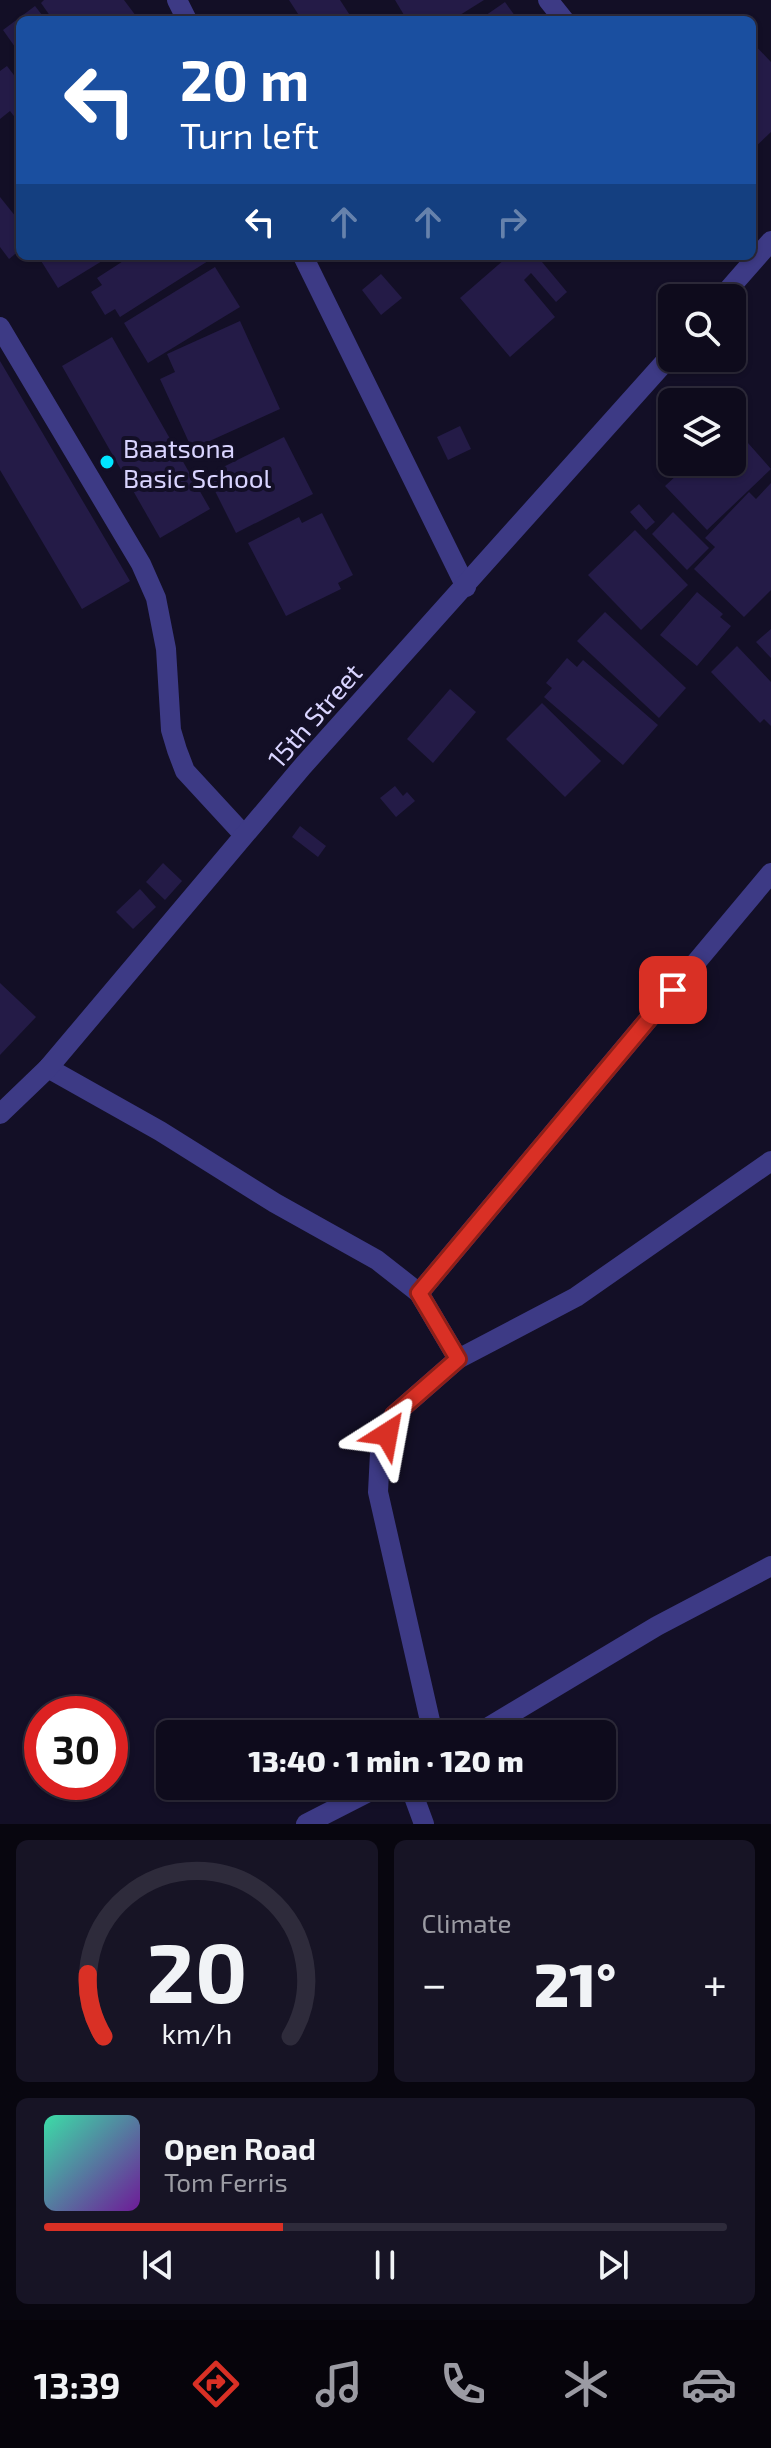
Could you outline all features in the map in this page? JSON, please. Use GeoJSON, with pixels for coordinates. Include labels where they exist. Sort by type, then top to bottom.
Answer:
{"type":"FeatureCollection","features":[{"type":"Feature","properties":{"kind":"street"},"geometry":{"type":"LineString","coordinates":[[548,0],[561,16]]}},
{"type":"Feature","properties":{"kind":"street"},"geometry":{"type":"LineString","coordinates":[[756,255],[771,241]]}},
{"type":"Feature","properties":{"kind":"street"},"geometry":{"type":"LineString","coordinates":[[305,260],[466,587]]}},
{"type":"Feature","properties":{"kind":"street"},"geometry":{"type":"LineString","coordinates":[[732,284],[751,260]]}},
{"type":"Feature","properties":{"kind":"street"},"geometry":{"type":"LineString","coordinates":[[0,327],[141,564],[156,598],[166,649],[171,730],[185,771],[244,835]]}},
{"type":"Feature","properties":{"kind":"street","name":"15th Street"},"geometry":{"type":"LineString","coordinates":[[0,1114],[48,1068],[244,835],[402,654],[466,587],[658,370]]}},
{"type":"Feature","properties":{"kind":"street"},"geometry":{"type":"LineString","coordinates":[[419,1293],[771,873]]}},
{"type":"Feature","properties":{"kind":"street"},"geometry":{"type":"LineString","coordinates":[[48,1068],[377,1260],[419,1293],[458,1359]]}},
{"type":"Feature","properties":{"kind":"street"},"geometry":{"type":"LineString","coordinates":[[430,1720],[378,1492],[380,1453],[394,1415],[458,1359],[576,1297],[771,1161]]}},
{"type":"Feature","properties":{"kind":"street"},"geometry":{"type":"LineString","coordinates":[[500,1720],[657,1626],[771,1566]]}},
{"type":"Feature","properties":{"kind":"street"},"geometry":{"type":"LineString","coordinates":[[306,1824],[353,1800]]}},
{"type":"Feature","properties":{"kind":"street"},"geometry":{"type":"LineString","coordinates":[[415,1800],[424,1824]]}},
{"type":"Feature","properties":{"kind":"building"},"geometry":{"type":"Polygon","coordinates":[[[44,0],[124,0],[136,16],[50,16],[41,3],[44,0]]]}},
{"type":"Feature","properties":{"kind":"building"},"geometry":{"type":"Polygon","coordinates":[[[289,0],[340,0],[350,16],[299,16],[289,0]]]}},
{"type":"Feature","properties":{"kind":"building"},"geometry":{"type":"Polygon","coordinates":[[[395,0],[484,0],[458,16],[405,16],[395,0]]]}},
{"type":"Feature","properties":{"kind":"building"},"geometry":{"type":"Polygon","coordinates":[[[505,2],[515,16],[485,16],[505,2]]]}},
{"type":"Feature","properties":{"kind":"building"},"geometry":{"type":"Polygon","coordinates":[[[35,6],[43,16],[22,16],[35,6]]]}},
{"type":"Feature","properties":{"kind":"building"},"geometry":{"type":"Polygon","coordinates":[[[16,20],[16,48],[3,30],[16,20]]]}},
{"type":"Feature","properties":{"kind":"building"},"geometry":{"type":"Polygon","coordinates":[[[756,46],[771,62],[771,132],[756,146],[756,46]]]}},
{"type":"Feature","properties":{"kind":"building"},"geometry":{"type":"Polygon","coordinates":[[[7,66],[16,78],[16,119],[10,111],[0,119],[0,71],[7,66]]]}},
{"type":"Feature","properties":{"kind":"building"},"geometry":{"type":"Polygon","coordinates":[[[0,197],[16,217],[16,253],[9,259],[0,247],[0,197]]]}},
{"type":"Feature","properties":{"kind":"building"},"geometry":{"type":"Polygon","coordinates":[[[40,260],[104,260],[58,288],[40,260]]]}},
{"type":"Feature","properties":{"kind":"building"},"geometry":{"type":"Polygon","coordinates":[[[125,260],[208,261],[120,317],[115,309],[105,315],[91,292],[102,285],[97,278],[125,260]]]}},
{"type":"Feature","properties":{"kind":"building"},"geometry":{"type":"Polygon","coordinates":[[[504,260],[540,260],[567,292],[556,302],[531,273],[524,280],[555,317],[510,357],[460,298],[504,260]]]}},
{"type":"Feature","properties":{"kind":"building"},"geometry":{"type":"Polygon","coordinates":[[[215,267],[240,307],[148,363],[124,323],[215,267]]]}},
{"type":"Feature","properties":{"kind":"building"},"geometry":{"type":"Polygon","coordinates":[[[381,274],[402,298],[381,315],[362,290],[381,274]]]}},
{"type":"Feature","properties":{"kind":"building"},"geometry":{"type":"Polygon","coordinates":[[[240,321],[280,409],[192,449],[160,379],[175,372],[167,354],[240,321]]]}},
{"type":"Feature","properties":{"kind":"building"},"geometry":{"type":"Polygon","coordinates":[[[112,337],[210,509],[160,538],[62,366],[112,337]]]}},
{"type":"Feature","properties":{"kind":"building"},"geometry":{"type":"Polygon","coordinates":[[[0,361],[130,581],[82,609],[0,470],[0,361]]]}},
{"type":"Feature","properties":{"kind":"building"},"geometry":{"type":"Polygon","coordinates":[[[460,426],[471,449],[448,460],[437,437],[460,426]]]}},
{"type":"Feature","properties":{"kind":"building"},"geometry":{"type":"Polygon","coordinates":[[[284,437],[313,494],[236,533],[207,475],[284,437]]]}},
{"type":"Feature","properties":{"kind":"building"},"geometry":{"type":"Polygon","coordinates":[[[746,441],[771,469],[707,530],[665,486],[676,476],[746,476],[746,441]]]}},
{"type":"Feature","properties":{"kind":"building"},"geometry":{"type":"Polygon","coordinates":[[[771,483],[771,590],[744,617],[694,569],[715,547],[705,538],[749,492],[756,499],[771,483]]]}},
{"type":"Feature","properties":{"kind":"building"},"geometry":{"type":"Polygon","coordinates":[[[639,504],[655,522],[646,530],[630,512],[639,504]]]}},
{"type":"Feature","properties":{"kind":"building"},"geometry":{"type":"Polygon","coordinates":[[[673,512],[709,548],[687,570],[652,534],[673,512]]]}},
{"type":"Feature","properties":{"kind":"building"},"geometry":{"type":"Polygon","coordinates":[[[322,513],[353,575],[338,583],[341,589],[286,616],[248,543],[299,517],[302,523],[322,513]]]}},
{"type":"Feature","properties":{"kind":"building"},"geometry":{"type":"Polygon","coordinates":[[[635,530],[688,585],[641,630],[588,575],[635,530]]]}},
{"type":"Feature","properties":{"kind":"building"},"geometry":{"type":"Polygon","coordinates":[[[697,592],[723,614],[720,617],[731,626],[697,666],[660,635],[697,592]]]}},
{"type":"Feature","properties":{"kind":"building"},"geometry":{"type":"Polygon","coordinates":[[[605,612],[686,688],[659,718],[577,641],[605,612]]]}},
{"type":"Feature","properties":{"kind":"building"},"geometry":{"type":"Polygon","coordinates":[[[771,629],[771,658],[756,642],[771,629]]]}},
{"type":"Feature","properties":{"kind":"building"},"geometry":{"type":"Polygon","coordinates":[[[737,646],[771,682],[771,726],[764,719],[760,723],[711,672],[737,646]]]}},
{"type":"Feature","properties":{"kind":"building"},"geometry":{"type":"Polygon","coordinates":[[[567,658],[577,667],[583,660],[658,725],[623,765],[544,697],[552,688],[546,683],[567,658]]]}},
{"type":"Feature","properties":{"kind":"building"},"geometry":{"type":"Polygon","coordinates":[[[450,689],[476,712],[433,763],[407,739],[450,689]]]}},
{"type":"Feature","properties":{"kind":"building"},"geometry":{"type":"Polygon","coordinates":[[[542,703],[601,761],[565,797],[506,739],[542,703]]]}},
{"type":"Feature","properties":{"kind":"building"},"geometry":{"type":"Polygon","coordinates":[[[395,786],[403,796],[407,792],[415,801],[396,817],[380,798],[395,786]]]}},
{"type":"Feature","properties":{"kind":"building"},"geometry":{"type":"Polygon","coordinates":[[[300,826],[326,846],[318,857],[292,837],[300,826]]]}},
{"type":"Feature","properties":{"kind":"building"},"geometry":{"type":"Polygon","coordinates":[[[163,863],[182,881],[165,900],[146,882],[163,863]]]}},
{"type":"Feature","properties":{"kind":"building"},"geometry":{"type":"Polygon","coordinates":[[[140,889],[156,907],[133,929],[116,912],[140,889]]]}},
{"type":"Feature","properties":{"kind":"building"},"geometry":{"type":"Polygon","coordinates":[[[0,983],[36,1017],[0,1055],[0,983]]]}},
{"type":"Feature","properties":{"kind":"place","name":"Baatsona Basic School"},"geometry":{"type":"Point","coordinates":[107,462]}},
{"type":"Feature","properties":{"kind":"route"},"geometry":{"type":"LineString","coordinates":[[387,1434],[394,1415],[458,1359],[419,1293],[673,990]]}}]}
